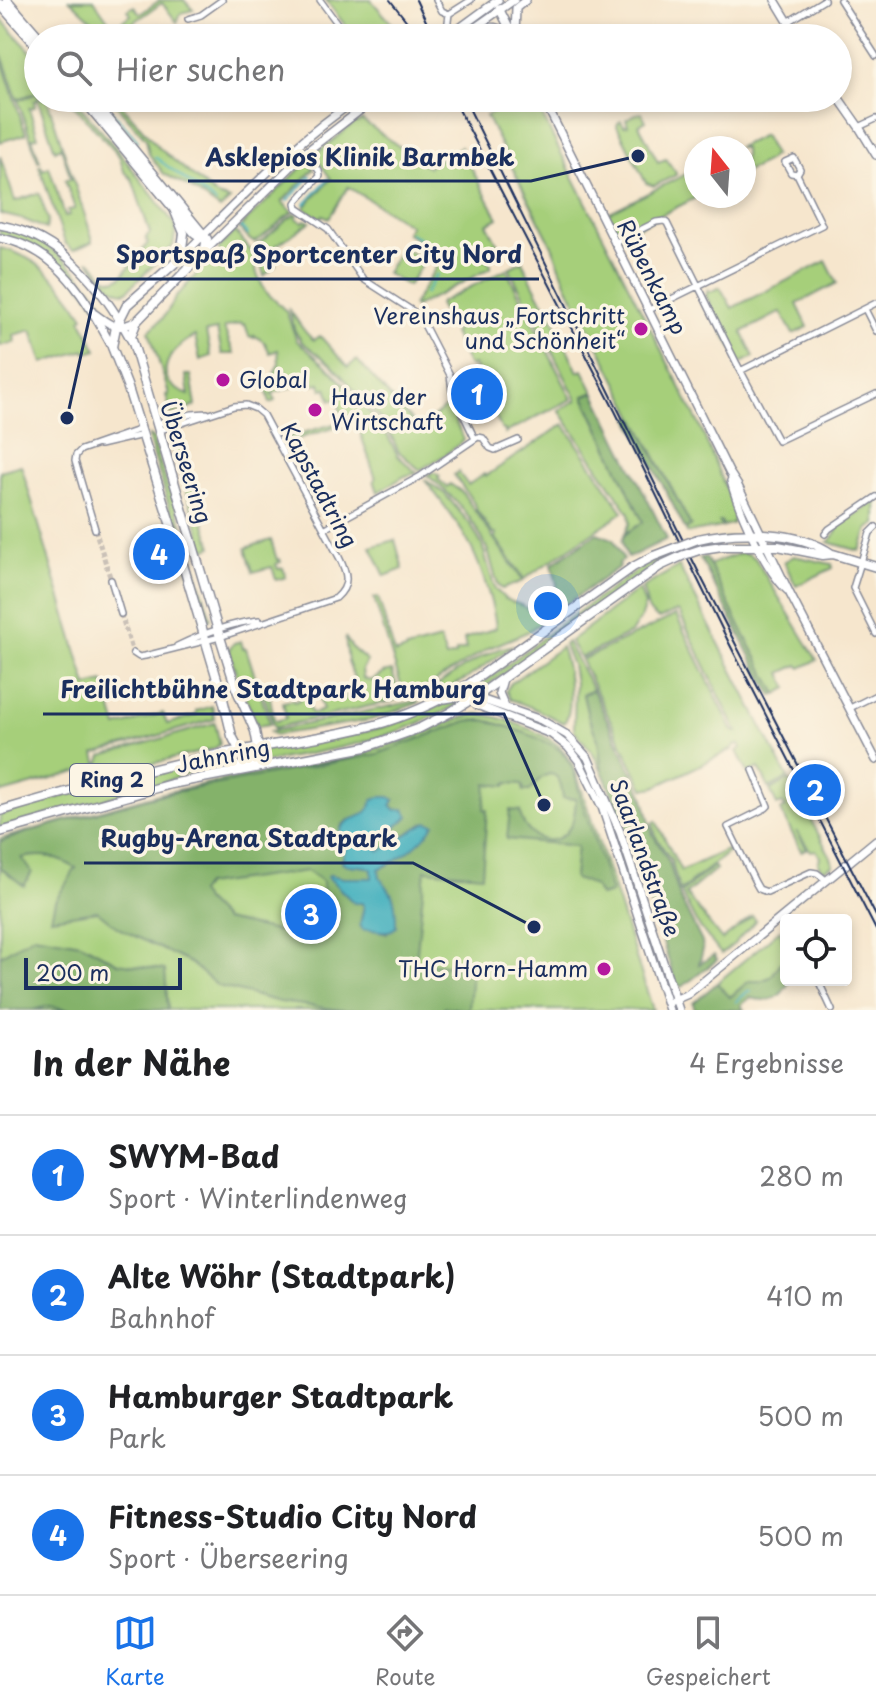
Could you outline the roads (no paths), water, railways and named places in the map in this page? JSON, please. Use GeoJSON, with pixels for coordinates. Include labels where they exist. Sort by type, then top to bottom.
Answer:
{"type":"FeatureCollection","features":[{"type":"Feature","properties":{"kind":"main road"},"geometry":{"type":"LineString","coordinates":[[7,0],[28,24]]}},
{"type":"Feature","properties":{"kind":"main road"},"geometry":{"type":"LineString","coordinates":[[466,24],[497,2],[514,0]]}},
{"type":"Feature","properties":{"kind":"main road"},"geometry":{"type":"LineString","coordinates":[[515,24],[516,8],[526,0]]}},
{"type":"Feature","properties":{"kind":"main road"},"geometry":{"type":"LineString","coordinates":[[775,0],[788,22]]}},
{"type":"Feature","properties":{"kind":"main road"},"geometry":{"type":"LineString","coordinates":[[477,24],[497,2]]}},
{"type":"Feature","properties":{"kind":"main road"},"geometry":{"type":"LineString","coordinates":[[497,2],[507,24]]}},
{"type":"Feature","properties":{"kind":"main road"},"geometry":{"type":"LineString","coordinates":[[0,4],[24,31]]}},
{"type":"Feature","properties":{"kind":"main road"},"geometry":{"type":"LineString","coordinates":[[94,112],[174,209],[210,235]]}},
{"type":"Feature","properties":{"kind":"main road"},"geometry":{"type":"LineString","coordinates":[[103,112],[210,235]]}},
{"type":"Feature","properties":{"kind":"main road"},"geometry":{"type":"LineString","coordinates":[[132,342],[132,331],[137,321],[204,252],[210,235],[243,197],[306,136],[339,112]]}},
{"type":"Feature","properties":{"kind":"main road"},"geometry":{"type":"LineString","coordinates":[[112,347],[127,305],[210,235],[238,218],[306,152],[357,112]]}},
{"type":"Feature","properties":{"kind":"main road","name":"Rübenkamp"},"geometry":{"type":"LineString","coordinates":[[550,112],[729,472],[733,488],[778,582],[789,592],[876,760]]}},
{"type":"Feature","properties":{"kind":"main road"},"geometry":{"type":"LineString","coordinates":[[848,112],[876,155]]}},
{"type":"Feature","properties":{"kind":"main road"},"geometry":{"type":"LineString","coordinates":[[315,129],[315,137],[322,138]]}},
{"type":"Feature","properties":{"kind":"main road"},"geometry":{"type":"LineString","coordinates":[[306,136],[306,152]]}},
{"type":"Feature","properties":{"kind":"main road"},"geometry":{"type":"LineString","coordinates":[[174,209],[184,233],[176,262]]}},
{"type":"Feature","properties":{"kind":"main road","name":"Überseering"},"geometry":{"type":"LineString","coordinates":[[0,225],[28,231],[55,246],[107,301],[132,342],[236,688],[255,731],[258,747]]}},
{"type":"Feature","properties":{"kind":"main road","name":"Überseering"},"geometry":{"type":"LineString","coordinates":[[0,238],[18,242],[46,258],[71,281],[112,347],[142,432],[232,736],[247,762]]}},
{"type":"Feature","properties":{"kind":"main road"},"geometry":{"type":"LineString","coordinates":[[107,301],[127,305]]}},
{"type":"Feature","properties":{"kind":"main road"},"geometry":{"type":"LineString","coordinates":[[93,313],[119,325],[137,321]]}},
{"type":"Feature","properties":{"kind":"main road","name":"Ring 2"},"geometry":{"type":"LineString","coordinates":[[443,699],[469,684],[633,567],[698,539],[757,533],[816,545],[833,554],[876,567]]}},
{"type":"Feature","properties":{"kind":"main road","name":"Ring 2"},"geometry":{"type":"LineString","coordinates":[[451,712],[503,679],[660,566],[684,555],[718,547],[763,546],[833,554]]}},
{"type":"Feature","properties":{"kind":"main road"},"geometry":{"type":"LineString","coordinates":[[503,679],[499,693],[505,707]]}},
{"type":"Feature","properties":{"kind":"main road"},"geometry":{"type":"LineString","coordinates":[[469,684],[472,697]]}},
{"type":"Feature","properties":{"kind":"main road","name":"Saarlandstraße"},"geometry":{"type":"LineString","coordinates":[[472,697],[484,709],[551,734],[568,747],[579,761],[602,807],[668,1006]]}},
{"type":"Feature","properties":{"kind":"main road","name":"Saarlandstraße"},"geometry":{"type":"LineString","coordinates":[[443,699],[472,697],[541,720],[563,732],[588,758],[620,832],[679,1010]]}},
{"type":"Feature","properties":{"kind":"main road","name":"Jahnring"},"geometry":{"type":"LineString","coordinates":[[0,811],[162,767],[377,725],[443,699]]}},
{"type":"Feature","properties":{"kind":"main road"},"geometry":{"type":"LineString","coordinates":[[451,712],[472,707],[484,709]]}},
{"type":"Feature","properties":{"kind":"main road","name":"Jahnring"},"geometry":{"type":"LineString","coordinates":[[0,832],[171,784],[366,747],[420,728],[451,712]]}},
{"type":"Feature","properties":{"kind":"main road"},"geometry":{"type":"LineString","coordinates":[[255,731],[277,743]]}},
{"type":"Feature","properties":{"kind":"main road"},"geometry":{"type":"LineString","coordinates":[[225,753],[232,736]]}},
{"type":"Feature","properties":{"kind":"main road"},"geometry":{"type":"LineString","coordinates":[[232,772],[256,755],[258,747]]}},
{"type":"Feature","properties":{"kind":"main road"},"geometry":{"type":"LineString","coordinates":[[247,762],[261,766]]}},
{"type":"Feature","properties":{"kind":"main road"},"geometry":{"type":"LineString","coordinates":[[790,914],[876,840]]}},
{"type":"Feature","properties":{"kind":"main road"},"geometry":{"type":"LineString","coordinates":[[668,1006],[780,922]]}},
{"type":"Feature","properties":{"kind":"street"},"geometry":{"type":"LineString","coordinates":[[188,19],[201,15],[222,0]]}},
{"type":"Feature","properties":{"kind":"street"},"geometry":{"type":"LineString","coordinates":[[320,0],[338,24]]}},
{"type":"Feature","properties":{"kind":"street"},"geometry":{"type":"LineString","coordinates":[[436,0],[442,11],[449,14]]}},
{"type":"Feature","properties":{"kind":"street"},"geometry":{"type":"LineString","coordinates":[[449,14],[471,0]]}},
{"type":"Feature","properties":{"kind":"street"},"geometry":{"type":"LineString","coordinates":[[788,22],[824,0]]}},
{"type":"Feature","properties":{"kind":"street"},"geometry":{"type":"LineString","coordinates":[[840,0],[876,56]]}},
{"type":"Feature","properties":{"kind":"street"},"geometry":{"type":"LineString","coordinates":[[448,24],[449,14]]}},
{"type":"Feature","properties":{"kind":"street"},"geometry":{"type":"LineString","coordinates":[[859,127],[876,119]]}},
{"type":"Feature","properties":{"kind":"street"},"geometry":{"type":"LineString","coordinates":[[306,152],[320,176],[298,200],[297,208],[328,229],[363,279],[420,317],[450,375],[452,391],[475,439]]}},
{"type":"Feature","properties":{"kind":"street"},"geometry":{"type":"LineString","coordinates":[[649,310],[822,225],[797,174]]}},
{"type":"Feature","properties":{"kind":"street"},"geometry":{"type":"LineString","coordinates":[[614,243],[656,222],[667,223],[778,441],[876,394]]}},
{"type":"Feature","properties":{"kind":"street"},"geometry":{"type":"LineString","coordinates":[[742,370],[876,303]]}},
{"type":"Feature","properties":{"kind":"street"},"geometry":{"type":"LineString","coordinates":[[865,309],[876,331]]}},
{"type":"Feature","properties":{"kind":"street","name":"Kapstadtring"},"geometry":{"type":"LineString","coordinates":[[133,653],[142,657],[168,650],[336,598],[347,583],[346,571],[263,415],[256,409],[246,405],[192,414],[157,428]]}},
{"type":"Feature","properties":{"kind":"street"},"geometry":{"type":"LineString","coordinates":[[95,529],[75,460],[79,451],[142,432]]}},
{"type":"Feature","properties":{"kind":"street"},"geometry":{"type":"LineString","coordinates":[[324,529],[417,478],[475,439],[482,437],[495,450],[518,440]]}},
{"type":"Feature","properties":{"kind":"street"},"geometry":{"type":"LineString","coordinates":[[825,534],[876,497]]}},
{"type":"Feature","properties":{"kind":"street"},"geometry":{"type":"LineString","coordinates":[[876,527],[870,533],[853,588],[876,634]]}},
{"type":"Feature","properties":{"kind":"street"},"geometry":{"type":"LineString","coordinates":[[111,580],[121,614]]}},
{"type":"Feature","properties":{"kind":"street"},"geometry":{"type":"LineString","coordinates":[[850,708],[876,695]]}},
{"type":"Feature","properties":{"kind":"street"},"geometry":{"type":"LineString","coordinates":[[753,770],[768,806],[728,827],[759,889],[767,892],[811,872],[826,880]]}},
{"type":"Feature","properties":{"kind":"street"},"geometry":{"type":"LineString","coordinates":[[821,986],[832,1010]]}},
{"type":"Feature","properties":{"kind":"water"},"geometry":{"type":"Polygon","coordinates":[[[390,797],[394,800],[391,806],[396,810],[404,809],[409,816],[378,841],[376,847],[380,851],[427,822],[435,824],[410,850],[379,869],[380,878],[392,895],[396,912],[396,927],[385,931],[363,930],[360,925],[364,906],[354,903],[328,877],[372,878],[372,869],[342,862],[346,845],[340,831],[343,825],[366,812],[373,800],[390,797]]]}},
{"type":"Feature","properties":{"kind":"waterway"},"geometry":{"type":"LineString","coordinates":[[112,112],[138,141]]}},
{"type":"Feature","properties":{"kind":"waterway"},"geometry":{"type":"LineString","coordinates":[[155,157],[216,203]]}},
{"type":"Feature","properties":{"kind":"waterway"},"geometry":{"type":"LineString","coordinates":[[287,201],[311,176]]}},
{"type":"Feature","properties":{"kind":"waterway"},"geometry":{"type":"LineString","coordinates":[[305,204],[328,179]]}},
{"type":"Feature","properties":{"kind":"waterway"},"geometry":{"type":"LineString","coordinates":[[241,227],[248,235]]}},
{"type":"Feature","properties":{"kind":"waterway"},"geometry":{"type":"LineString","coordinates":[[410,233],[444,253]]}},
{"type":"Feature","properties":{"kind":"waterway"},"geometry":{"type":"LineString","coordinates":[[425,294],[437,274]]}},
{"type":"Feature","properties":{"kind":"waterway"},"geometry":{"type":"LineString","coordinates":[[736,1002],[751,992]]}},
{"type":"Feature","properties":{"kind":"tunnel"},"geometry":{"type":"LineString","coordinates":[[95,529],[111,580]]}},
{"type":"Feature","properties":{"kind":"tunnel"},"geometry":{"type":"LineString","coordinates":[[121,614],[133,653]]}},
{"type":"Feature","properties":{"kind":"tram line"},"geometry":{"type":"LineString","coordinates":[[416,0],[427,24]]}},
{"type":"Feature","properties":{"kind":"tram line"},"geometry":{"type":"LineString","coordinates":[[471,112],[701,577],[876,916]]}},
{"type":"Feature","properties":{"kind":"railway"},"geometry":{"type":"LineString","coordinates":[[390,0],[409,24]]}},
{"type":"Feature","properties":{"kind":"railway"},"geometry":{"type":"LineString","coordinates":[[460,112],[615,411],[876,930]]}},
{"type":"Feature","properties":{"kind":"place","name":"Asklepios Klinik Barmbek"},"geometry":{"type":"Point","coordinates":[638,156]}},
{"type":"Feature","properties":{"kind":"place","name":"Vereinshaus „Fortschritt und Schönheit“"},"geometry":{"type":"Point","coordinates":[641,329]}},
{"type":"Feature","properties":{"kind":"place","name":"Global"},"geometry":{"type":"Point","coordinates":[223,380]}},
{"type":"Feature","properties":{"kind":"place","name":"SWYM-Bad"},"geometry":{"type":"Point","coordinates":[477,394]}},
{"type":"Feature","properties":{"kind":"place","name":"Haus der Wirtschaft"},"geometry":{"type":"Point","coordinates":[315,410]}},
{"type":"Feature","properties":{"kind":"place","name":"Sportspaß Sportcenter City Nord"},"geometry":{"type":"Point","coordinates":[67,418]}},
{"type":"Feature","properties":{"kind":"place","name":"Fitness-Studio City Nord"},"geometry":{"type":"Point","coordinates":[159,554]}},
{"type":"Feature","properties":{"kind":"place","name":"Alte Wöhr (Stadtpark)"},"geometry":{"type":"Point","coordinates":[815,790]}},
{"type":"Feature","properties":{"kind":"place","name":"Freilichtbühne Stadtpark Hamburg"},"geometry":{"type":"Point","coordinates":[544,805]}},
{"type":"Feature","properties":{"kind":"place","name":"Hamburger Stadtpark"},"geometry":{"type":"Point","coordinates":[311,914]}},
{"type":"Feature","properties":{"kind":"place","name":"Rugby-Arena Stadtpark"},"geometry":{"type":"Point","coordinates":[534,927]}},
{"type":"Feature","properties":{"kind":"place","name":"THC Horn-Hamm"},"geometry":{"type":"Point","coordinates":[604,969]}}]}
